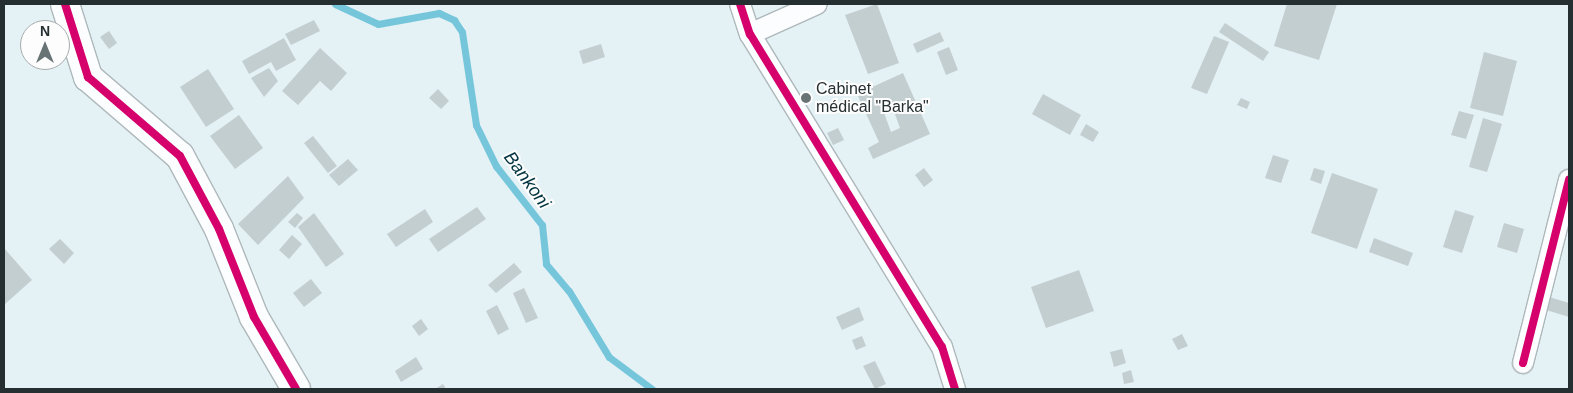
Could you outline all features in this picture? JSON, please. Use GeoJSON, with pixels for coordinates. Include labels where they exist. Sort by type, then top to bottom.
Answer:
{"type":"FeatureCollection","features":[{"type":"Feature","properties":{"kind":"street"},"geometry":{"type":"LineString","coordinates":[[65,4],[88,77],[180,156],[219,229],[254,317],[296,389]]}},
{"type":"Feature","properties":{"kind":"street"},"geometry":{"type":"LineString","coordinates":[[740,4],[750,34],[942,347],[955,389]]}},
{"type":"Feature","properties":{"kind":"street"},"geometry":{"type":"LineString","coordinates":[[750,34],[817,4]]}},
{"type":"Feature","properties":{"kind":"street"},"geometry":{"type":"LineString","coordinates":[[1523,363],[1569,180]]}},
{"type":"Feature","properties":{"kind":"building"},"geometry":{"type":"Polygon","coordinates":[[[877,4],[899,63],[868,74],[845,15],[877,4]]]}},
{"type":"Feature","properties":{"kind":"building"},"geometry":{"type":"Polygon","coordinates":[[[1287,4],[1337,4],[1319,60],[1274,46],[1287,4]]]}},
{"type":"Feature","properties":{"kind":"building"},"geometry":{"type":"Polygon","coordinates":[[[314,20],[320,31],[291,45],[285,34],[314,20]]]}},
{"type":"Feature","properties":{"kind":"building"},"geometry":{"type":"Polygon","coordinates":[[[1225,23],[1269,52],[1263,61],[1219,32],[1225,23]]]}},
{"type":"Feature","properties":{"kind":"building"},"geometry":{"type":"Polygon","coordinates":[[[109,31],[117,43],[109,49],[100,37],[109,31]]]}},
{"type":"Feature","properties":{"kind":"building"},"geometry":{"type":"Polygon","coordinates":[[[940,32],[944,41],[917,53],[913,44],[940,32]]]}},
{"type":"Feature","properties":{"kind":"building"},"geometry":{"type":"Polygon","coordinates":[[[1214,36],[1229,42],[1207,94],[1191,88],[1214,36]]]}},
{"type":"Feature","properties":{"kind":"building"},"geometry":{"type":"Polygon","coordinates":[[[284,38],[296,60],[276,71],[271,62],[249,74],[242,61],[284,38]]]}},
{"type":"Feature","properties":{"kind":"building"},"geometry":{"type":"Polygon","coordinates":[[[601,44],[605,57],[583,64],[579,51],[601,44]]]}},
{"type":"Feature","properties":{"kind":"building"},"geometry":{"type":"Polygon","coordinates":[[[949,47],[958,70],[946,75],[937,52],[949,47]]]}},
{"type":"Feature","properties":{"kind":"building"},"geometry":{"type":"Polygon","coordinates":[[[320,48],[347,73],[331,91],[320,81],[298,105],[282,91],[320,48]]]}},
{"type":"Feature","properties":{"kind":"building"},"geometry":{"type":"Polygon","coordinates":[[[1484,52],[1517,61],[1503,116],[1470,108],[1484,52]]]}},
{"type":"Feature","properties":{"kind":"building"},"geometry":{"type":"Polygon","coordinates":[[[269,68],[278,81],[264,97],[251,78],[269,68]]]}},
{"type":"Feature","properties":{"kind":"building"},"geometry":{"type":"Polygon","coordinates":[[[208,69],[234,109],[206,127],[180,87],[208,69]]]}},
{"type":"Feature","properties":{"kind":"building"},"geometry":{"type":"Polygon","coordinates":[[[903,73],[930,134],[873,159],[868,148],[879,142],[857,94],[903,73]],[[892,106],[883,110],[891,132],[900,128],[892,106]]]}},
{"type":"Feature","properties":{"kind":"building"},"geometry":{"type":"Polygon","coordinates":[[[438,89],[449,101],[441,109],[429,98],[438,89]]]}},
{"type":"Feature","properties":{"kind":"building"},"geometry":{"type":"Polygon","coordinates":[[[1043,94],[1081,115],[1070,135],[1032,114],[1043,94]]]}},
{"type":"Feature","properties":{"kind":"building"},"geometry":{"type":"Polygon","coordinates":[[[1241,98],[1250,102],[1247,109],[1237,105],[1241,98]]]}},
{"type":"Feature","properties":{"kind":"building"},"geometry":{"type":"Polygon","coordinates":[[[1459,111],[1474,115],[1466,139],[1451,135],[1459,111]]]}},
{"type":"Feature","properties":{"kind":"building"},"geometry":{"type":"Polygon","coordinates":[[[239,115],[263,148],[235,169],[210,136],[239,115]]]}},
{"type":"Feature","properties":{"kind":"building"},"geometry":{"type":"Polygon","coordinates":[[[1483,118],[1502,124],[1487,172],[1469,167],[1483,118]]]}},
{"type":"Feature","properties":{"kind":"building"},"geometry":{"type":"Polygon","coordinates":[[[1086,124],[1099,132],[1093,142],[1080,135],[1086,124]]]}},
{"type":"Feature","properties":{"kind":"building"},"geometry":{"type":"Polygon","coordinates":[[[838,128],[844,140],[833,145],[827,133],[838,128]]]}},
{"type":"Feature","properties":{"kind":"building"},"geometry":{"type":"Polygon","coordinates":[[[313,136],[337,166],[328,173],[304,143],[313,136]]]}},
{"type":"Feature","properties":{"kind":"building"},"geometry":{"type":"Polygon","coordinates":[[[1273,155],[1289,160],[1281,183],[1265,178],[1273,155]]]}},
{"type":"Feature","properties":{"kind":"building"},"geometry":{"type":"Polygon","coordinates":[[[348,159],[358,170],[339,186],[329,175],[348,159]]]}},
{"type":"Feature","properties":{"kind":"building"},"geometry":{"type":"Polygon","coordinates":[[[924,168],[933,180],[924,187],[915,175],[924,168]]]}},
{"type":"Feature","properties":{"kind":"building"},"geometry":{"type":"Polygon","coordinates":[[[1314,168],[1325,171],[1321,184],[1310,180],[1314,168]]]}},
{"type":"Feature","properties":{"kind":"building"},"geometry":{"type":"Polygon","coordinates":[[[1332,173],[1378,189],[1357,249],[1311,233],[1332,173]]]}},
{"type":"Feature","properties":{"kind":"building"},"geometry":{"type":"Polygon","coordinates":[[[288,176],[304,198],[258,245],[238,224],[288,176]]]}},
{"type":"Feature","properties":{"kind":"building"},"geometry":{"type":"Polygon","coordinates":[[[477,207],[486,219],[438,252],[429,239],[477,207]]]}},
{"type":"Feature","properties":{"kind":"building"},"geometry":{"type":"Polygon","coordinates":[[[425,209],[433,222],[396,247],[387,234],[425,209]]]}},
{"type":"Feature","properties":{"kind":"building"},"geometry":{"type":"Polygon","coordinates":[[[1455,210],[1474,216],[1462,253],[1443,247],[1455,210]]]}},
{"type":"Feature","properties":{"kind":"building"},"geometry":{"type":"Polygon","coordinates":[[[297,213],[303,218],[295,228],[288,222],[297,213]]]}},
{"type":"Feature","properties":{"kind":"building"},"geometry":{"type":"Polygon","coordinates":[[[314,213],[344,254],[326,267],[298,227],[314,213]]]}},
{"type":"Feature","properties":{"kind":"building"},"geometry":{"type":"Polygon","coordinates":[[[1504,223],[1524,229],[1517,253],[1497,247],[1504,223]]]}},
{"type":"Feature","properties":{"kind":"building"},"geometry":{"type":"Polygon","coordinates":[[[292,235],[302,244],[289,259],[279,250],[292,235]]]}},
{"type":"Feature","properties":{"kind":"building"},"geometry":{"type":"Polygon","coordinates":[[[1374,238],[1413,253],[1408,266],[1369,252],[1374,238]]]}},
{"type":"Feature","properties":{"kind":"building"},"geometry":{"type":"Polygon","coordinates":[[[60,239],[74,253],[64,264],[49,249],[60,239]]]}},
{"type":"Feature","properties":{"kind":"building"},"geometry":{"type":"Polygon","coordinates":[[[4,248],[32,280],[5,304],[4,303],[4,248]]]}},
{"type":"Feature","properties":{"kind":"building"},"geometry":{"type":"Polygon","coordinates":[[[514,263],[522,272],[496,293],[488,285],[514,263]]]}},
{"type":"Feature","properties":{"kind":"building"},"geometry":{"type":"Polygon","coordinates":[[[1079,270],[1094,311],[1046,328],[1031,287],[1079,270]]]}},
{"type":"Feature","properties":{"kind":"building"},"geometry":{"type":"Polygon","coordinates":[[[311,279],[322,293],[304,307],[293,293],[311,279]]]}},
{"type":"Feature","properties":{"kind":"building"},"geometry":{"type":"Polygon","coordinates":[[[524,288],[538,318],[526,323],[513,293],[524,288]]]}},
{"type":"Feature","properties":{"kind":"building"},"geometry":{"type":"Polygon","coordinates":[[[1546,296],[1569,303],[1569,317],[1543,309],[1546,296]]]}},
{"type":"Feature","properties":{"kind":"building"},"geometry":{"type":"Polygon","coordinates":[[[497,305],[509,329],[498,335],[486,311],[497,305]]]}},
{"type":"Feature","properties":{"kind":"building"},"geometry":{"type":"Polygon","coordinates":[[[859,307],[864,320],[842,330],[836,317],[859,307]]]}},
{"type":"Feature","properties":{"kind":"building"},"geometry":{"type":"Polygon","coordinates":[[[421,319],[428,329],[419,336],[412,326],[421,319]]]}},
{"type":"Feature","properties":{"kind":"building"},"geometry":{"type":"Polygon","coordinates":[[[1182,334],[1188,346],[1178,350],[1172,339],[1182,334]]]}},
{"type":"Feature","properties":{"kind":"building"},"geometry":{"type":"Polygon","coordinates":[[[862,336],[866,346],[856,350],[852,340],[862,336]]]}},
{"type":"Feature","properties":{"kind":"building"},"geometry":{"type":"Polygon","coordinates":[[[1122,349],[1126,363],[1114,367],[1110,352],[1122,349]]]}},
{"type":"Feature","properties":{"kind":"building"},"geometry":{"type":"Polygon","coordinates":[[[416,357],[423,369],[401,382],[395,371],[416,357]]]}},
{"type":"Feature","properties":{"kind":"building"},"geometry":{"type":"Polygon","coordinates":[[[875,361],[886,384],[875,389],[863,366],[875,361]]]}},
{"type":"Feature","properties":{"kind":"building"},"geometry":{"type":"Polygon","coordinates":[[[1131,370],[1134,382],[1124,384],[1122,373],[1131,370]]]}},
{"type":"Feature","properties":{"kind":"building"},"geometry":{"type":"Polygon","coordinates":[[[443,384],[446,389],[435,389],[443,384]]]}},
{"type":"Feature","properties":{"kind":"waterway","name":"Bankoni"},"geometry":{"type":"LineString","coordinates":[[335,4],[378,24],[439,13],[454,20],[462,32],[476,125],[496,166],[542,225],[546,264],[569,291],[609,357],[652,389]]}},
{"type":"Feature","properties":{"kind":"cycle path"},"geometry":{"type":"LineString","coordinates":[[65,4],[88,77],[180,156],[219,229],[254,317],[296,389]]}},
{"type":"Feature","properties":{"kind":"cycle path"},"geometry":{"type":"LineString","coordinates":[[740,4],[750,34],[942,347],[955,389]]}},
{"type":"Feature","properties":{"kind":"cycle path"},"geometry":{"type":"LineString","coordinates":[[1523,363],[1569,180]]}},
{"type":"Feature","properties":{"kind":"place","name":"Cabinet médical \"Barka\""},"geometry":{"type":"Point","coordinates":[806,98]}}]}
